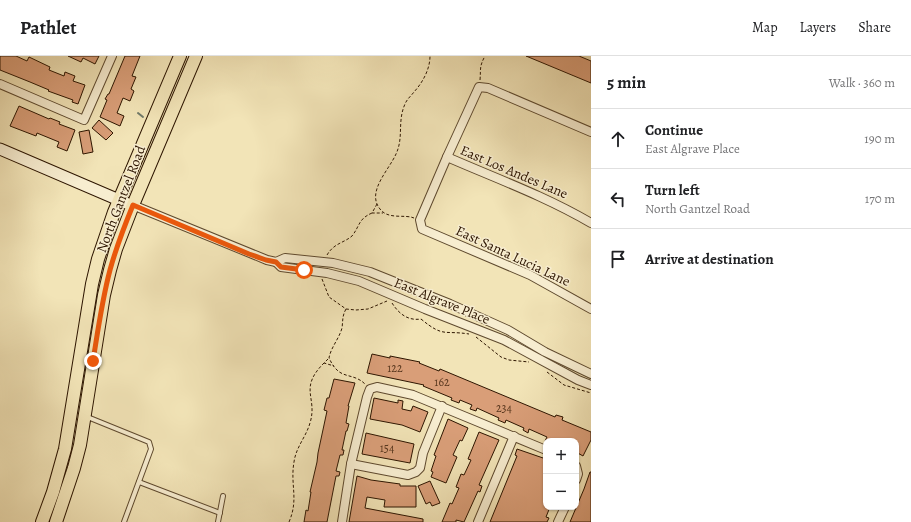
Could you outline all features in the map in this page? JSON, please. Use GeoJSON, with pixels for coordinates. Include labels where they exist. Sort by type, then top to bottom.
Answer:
{"type":"FeatureCollection","features":[{"type":"Feature","properties":{"kind":"main road","name":"North Gantzel Road"},"geometry":{"type":"LineString","coordinates":[[56,522],[80,445],[104,295],[126,203],[180,56]]}},
{"type":"Feature","properties":{"kind":"main road","name":"North Gantzel Road"},"geometry":{"type":"LineString","coordinates":[[42,522],[55,485],[66,443],[95,272],[105,239],[126,203],[196,56]]}},
{"type":"Feature","properties":{"kind":"street"},"geometry":{"type":"LineString","coordinates":[[0,84],[84,120],[112,56]]}},
{"type":"Feature","properties":{"kind":"street"},"geometry":{"type":"LineString","coordinates":[[420,220],[479,87],[488,88],[591,132]]}},
{"type":"Feature","properties":{"kind":"street"},"geometry":{"type":"LineString","coordinates":[[0,149],[126,203]]}},
{"type":"Feature","properties":{"kind":"street","name":"East Los Andes Lane"},"geometry":{"type":"LineString","coordinates":[[447,158],[569,210],[591,223]]}},
{"type":"Feature","properties":{"kind":"street","name":"East Algrave Place"},"geometry":{"type":"LineString","coordinates":[[126,203],[253,256],[276,262],[281,267],[327,273],[359,281],[504,340],[578,380],[591,385]]}},
{"type":"Feature","properties":{"kind":"street","name":"East Santa Lucia Lane"},"geometry":{"type":"LineString","coordinates":[[420,220],[422,229],[484,254],[530,275],[591,310]]}},
{"type":"Feature","properties":{"kind":"street","name":"East Algrave Place"},"geometry":{"type":"LineString","coordinates":[[276,262],[285,258],[346,265],[376,274],[508,330],[545,352],[591,374]]}},
{"type":"Feature","properties":{"kind":"street"},"geometry":{"type":"LineString","coordinates":[[425,309],[430,296]]}},
{"type":"Feature","properties":{"kind":"street"},"geometry":{"type":"LineString","coordinates":[[342,522],[351,464],[370,389],[376,387],[413,395],[543,449]]}},
{"type":"Feature","properties":{"kind":"street"},"geometry":{"type":"LineString","coordinates":[[351,464],[408,475],[416,472],[420,468],[423,453],[442,406]]}},
{"type":"Feature","properties":{"kind":"street"},"geometry":{"type":"LineString","coordinates":[[478,522],[514,436]]}},
{"type":"Feature","properties":{"kind":"street"},"geometry":{"type":"LineString","coordinates":[[558,522],[564,510]]}},
{"type":"Feature","properties":{"kind":"lane"},"geometry":{"type":"LineString","coordinates":[[85,416],[149,442],[151,450],[124,522]]}},
{"type":"Feature","properties":{"kind":"lane"},"geometry":{"type":"LineString","coordinates":[[139,482],[220,513]]}},
{"type":"Feature","properties":{"kind":"lane"},"geometry":{"type":"LineString","coordinates":[[218,522],[223,496]]}},
{"type":"Feature","properties":{"kind":"path"},"geometry":{"type":"LineString","coordinates":[[383,212],[379,209],[377,204],[376,196],[379,183],[392,164],[397,152],[401,138],[400,118],[406,101],[420,85],[426,74],[430,56]]}},
{"type":"Feature","properties":{"kind":"path"},"geometry":{"type":"LineString","coordinates":[[479,87],[479,71],[485,56]]}},
{"type":"Feature","properties":{"kind":"path"},"geometry":{"type":"LineString","coordinates":[[377,204],[372,213],[383,212],[401,217],[409,216],[420,220]]}},
{"type":"Feature","properties":{"kind":"path"},"geometry":{"type":"LineString","coordinates":[[289,522],[293,513],[295,499],[293,482],[294,462],[298,448],[306,435],[311,421],[312,405],[310,386],[313,376],[329,358],[331,350],[342,327],[342,318],[346,309]]}},
{"type":"Feature","properties":{"kind":"path"},"geometry":{"type":"LineString","coordinates":[[329,358],[337,370],[344,374],[358,378],[370,389]]}},
{"type":"Feature","properties":{"kind":"path"},"geometry":{"type":"LineString","coordinates":[[324,364],[334,366]]}},
{"type":"Feature","properties":{"kind":"building"},"geometry":{"type":"Polygon","coordinates":[[[0,56],[16,56],[27,61],[29,57],[50,67],[49,70],[64,76],[65,72],[75,76],[73,81],[85,85],[78,104],[72,102],[73,100],[0,70],[0,56]]]}},
{"type":"Feature","properties":{"kind":"building"},"geometry":{"type":"Polygon","coordinates":[[[68,56],[99,56],[95,64],[83,58],[81,62],[68,56]]]}},
{"type":"Feature","properties":{"kind":"building"},"geometry":{"type":"Polygon","coordinates":[[[125,56],[140,56],[132,76],[136,77],[131,89],[134,91],[130,101],[123,98],[117,113],[124,116],[120,126],[100,117],[107,100],[105,99],[109,94],[125,56]]]}},
{"type":"Feature","properties":{"kind":"building"},"geometry":{"type":"Polygon","coordinates":[[[526,56],[579,56],[591,61],[591,83],[526,56]]]}},
{"type":"Feature","properties":{"kind":"building"},"geometry":{"type":"Polygon","coordinates":[[[19,106],[49,119],[50,118],[60,122],[59,124],[75,130],[67,151],[57,147],[59,142],[37,133],[36,136],[10,126],[19,106]]]}},
{"type":"Feature","properties":{"kind":"building"},"geometry":{"type":"Polygon","coordinates":[[[99,120],[113,133],[106,140],[92,128],[99,120]]]}},
{"type":"Feature","properties":{"kind":"building"},"geometry":{"type":"Polygon","coordinates":[[[89,130],[93,152],[83,154],[79,132],[89,130]]]}},
{"type":"Feature","properties":{"kind":"building"},"geometry":{"type":"Polygon","coordinates":[[[372,354],[420,362],[419,363],[439,371],[440,369],[555,417],[556,415],[563,417],[562,420],[591,432],[591,440],[583,456],[579,454],[579,438],[546,438],[529,429],[528,433],[523,430],[524,428],[506,420],[505,423],[498,420],[499,418],[477,408],[476,411],[470,409],[472,405],[460,400],[459,403],[451,400],[452,398],[423,386],[424,385],[367,373],[372,354]]]}},
{"type":"Feature","properties":{"kind":"building"},"geometry":{"type":"Polygon","coordinates":[[[334,379],[355,383],[348,406],[346,423],[349,424],[342,450],[344,450],[343,455],[340,455],[336,471],[340,472],[339,476],[336,476],[327,522],[304,522],[306,510],[308,511],[310,492],[327,411],[324,410],[334,379]]]}},
{"type":"Feature","properties":{"kind":"building"},"geometry":{"type":"Polygon","coordinates":[[[374,398],[398,403],[398,400],[403,401],[402,409],[411,411],[413,406],[428,412],[420,432],[402,425],[370,419],[374,398]]]}},
{"type":"Feature","properties":{"kind":"building"},"geometry":{"type":"Polygon","coordinates":[[[448,419],[468,428],[453,455],[457,457],[446,483],[431,477],[433,472],[431,471],[436,456],[434,455],[448,419]]]}},
{"type":"Feature","properties":{"kind":"building"},"geometry":{"type":"Polygon","coordinates":[[[479,432],[499,440],[479,485],[482,486],[480,492],[478,491],[464,522],[456,520],[456,522],[442,522],[450,503],[452,504],[459,488],[456,487],[461,474],[464,475],[471,460],[468,459],[479,432]]]}},
{"type":"Feature","properties":{"kind":"building"},"geometry":{"type":"Polygon","coordinates":[[[366,433],[414,444],[410,463],[362,454],[366,433]]]}},
{"type":"Feature","properties":{"kind":"building"},"geometry":{"type":"Polygon","coordinates":[[[517,449],[543,458],[543,510],[549,510],[546,517],[549,518],[547,522],[490,522],[517,456],[515,455],[517,449]]]}},
{"type":"Feature","properties":{"kind":"building"},"geometry":{"type":"Polygon","coordinates":[[[591,472],[591,522],[570,522],[575,510],[579,510],[579,501],[591,472]]]}},
{"type":"Feature","properties":{"kind":"building"},"geometry":{"type":"Polygon","coordinates":[[[357,476],[371,480],[400,484],[400,486],[416,486],[416,507],[384,507],[385,500],[367,497],[365,508],[423,519],[423,522],[349,522],[357,476]]]}},
{"type":"Feature","properties":{"kind":"building"},"geometry":{"type":"Polygon","coordinates":[[[430,481],[440,503],[432,506],[430,502],[426,504],[418,486],[430,481]]]}},
{"type":"Feature","properties":{"kind":"waterway"},"geometry":{"type":"LineString","coordinates":[[138,113],[143,117]]}},
{"type":"Feature","properties":{"kind":"route"},"geometry":{"type":"LineString","coordinates":[[93,361],[104,295],[110,270],[116,249],[133,205],[249,254],[276,262],[281,267],[304,270]]}}]}
